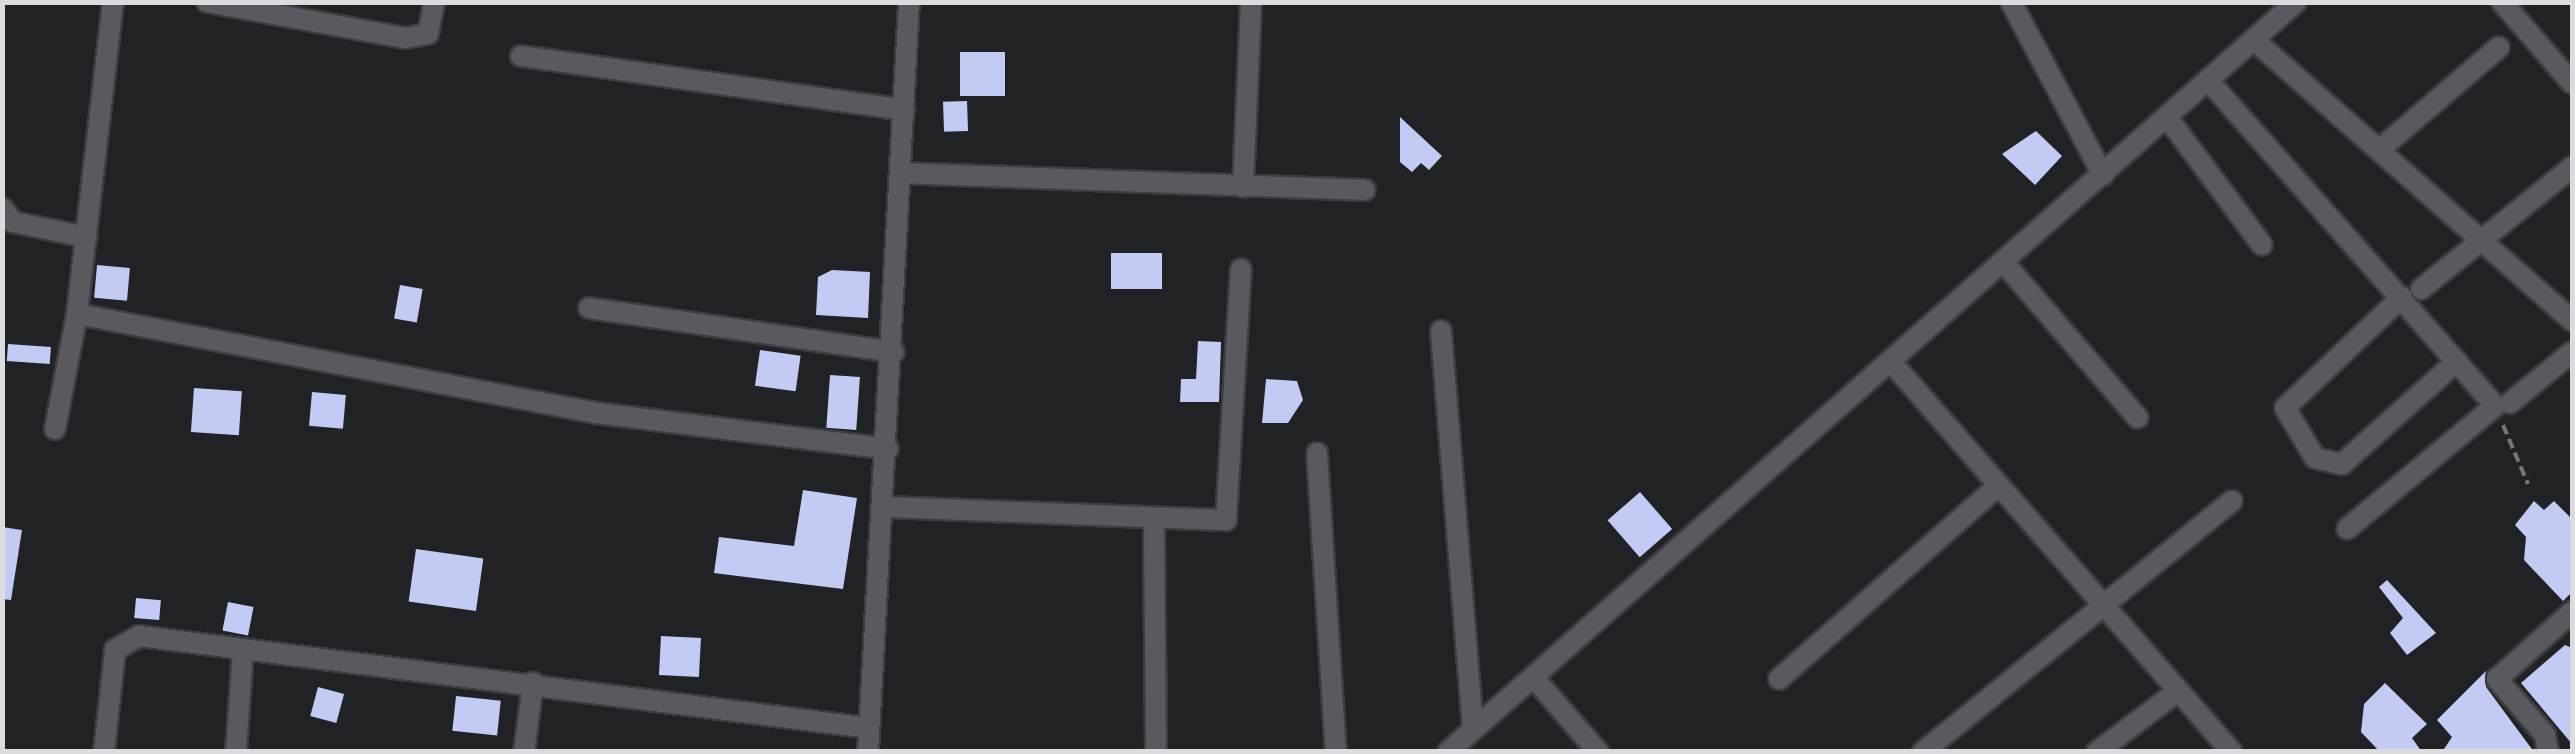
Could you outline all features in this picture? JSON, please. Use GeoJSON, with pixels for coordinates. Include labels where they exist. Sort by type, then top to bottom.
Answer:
{"type":"FeatureCollection","features":[{"type":"Feature","properties":{"kind":"street"},"geometry":{"type":"LineString","coordinates":[[55,429],[77,314],[114,2]]}},
{"type":"Feature","properties":{"kind":"street"},"geometry":{"type":"LineString","coordinates":[[207,2],[421,38],[434,2]]}},
{"type":"Feature","properties":{"kind":"street"},"geometry":{"type":"LineString","coordinates":[[868,752],[894,352],[909,2]]}},
{"type":"Feature","properties":{"kind":"street"},"geometry":{"type":"LineString","coordinates":[[1243,187],[1251,2]]}},
{"type":"Feature","properties":{"kind":"street"},"geometry":{"type":"LineString","coordinates":[[2011,2],[2103,175]]}},
{"type":"Feature","properties":{"kind":"street"},"geometry":{"type":"LineString","coordinates":[[1448,752],[1893,364],[2296,2]]}},
{"type":"Feature","properties":{"kind":"street"},"geometry":{"type":"LineString","coordinates":[[2502,2],[2572,83]]}},
{"type":"Feature","properties":{"kind":"street"},"geometry":{"type":"LineString","coordinates":[[2254,40],[2572,320]]}},
{"type":"Feature","properties":{"kind":"street"},"geometry":{"type":"LineString","coordinates":[[2380,150],[2499,47]]}},
{"type":"Feature","properties":{"kind":"street"},"geometry":{"type":"LineString","coordinates":[[521,56],[904,110]]}},
{"type":"Feature","properties":{"kind":"street"},"geometry":{"type":"LineString","coordinates":[[2208,80],[2412,293],[2457,360],[2500,407]]}},
{"type":"Feature","properties":{"kind":"street"},"geometry":{"type":"LineString","coordinates":[[2167,118],[2262,245]]}},
{"type":"Feature","properties":{"kind":"street"},"geometry":{"type":"LineString","coordinates":[[2457,360],[2342,464],[2315,458],[2284,408],[2412,293],[2572,166]]}},
{"type":"Feature","properties":{"kind":"street"},"geometry":{"type":"LineString","coordinates":[[902,173],[1366,190]]}},
{"type":"Feature","properties":{"kind":"street"},"geometry":{"type":"LineString","coordinates":[[2,208],[13,222],[86,237]]}},
{"type":"Feature","properties":{"kind":"street"},"geometry":{"type":"LineString","coordinates":[[2005,264],[2138,418]]}},
{"type":"Feature","properties":{"kind":"street"},"geometry":{"type":"LineString","coordinates":[[884,507],[1213,524],[1233,506],[1241,270]]}},
{"type":"Feature","properties":{"kind":"street"},"geometry":{"type":"LineString","coordinates":[[589,308],[894,352]]}},
{"type":"Feature","properties":{"kind":"street"},"geometry":{"type":"LineString","coordinates":[[77,314],[596,412],[888,449]]}},
{"type":"Feature","properties":{"kind":"street"},"geometry":{"type":"LineString","coordinates":[[1441,331],[1474,729]]}},
{"type":"Feature","properties":{"kind":"street"},"geometry":{"type":"LineString","coordinates":[[2347,529],[2572,352]]}},
{"type":"Feature","properties":{"kind":"street"},"geometry":{"type":"LineString","coordinates":[[1893,364],[2232,752]]}},
{"type":"Feature","properties":{"kind":"street"},"geometry":{"type":"LineString","coordinates":[[1317,453],[1336,752]]}},
{"type":"Feature","properties":{"kind":"street"},"geometry":{"type":"LineString","coordinates":[[1778,679],[1999,485]]}},
{"type":"Feature","properties":{"kind":"street"},"geometry":{"type":"LineString","coordinates":[[1923,752],[2102,602],[2232,501]]}},
{"type":"Feature","properties":{"kind":"street"},"geometry":{"type":"LineString","coordinates":[[1154,522],[1156,752]]}},
{"type":"Feature","properties":{"kind":"street"},"geometry":{"type":"LineString","coordinates":[[2548,752],[2496,680],[2572,612]]}},
{"type":"Feature","properties":{"kind":"street"},"geometry":{"type":"LineString","coordinates":[[104,752],[115,650],[126,638],[533,684],[870,728]]}},
{"type":"Feature","properties":{"kind":"street"},"geometry":{"type":"LineString","coordinates":[[236,752],[243,649]]}},
{"type":"Feature","properties":{"kind":"street"},"geometry":{"type":"LineString","coordinates":[[1534,678],[1598,752]]}},
{"type":"Feature","properties":{"kind":"street"},"geometry":{"type":"LineString","coordinates":[[524,752],[533,684]]}},
{"type":"Feature","properties":{"kind":"street"},"geometry":{"type":"LineString","coordinates":[[2096,752],[2178,690]]}},
{"type":"Feature","properties":{"kind":"path"},"geometry":{"type":"LineString","coordinates":[[2500,407],[2515,437],[2528,484]]}},
{"type":"Feature","properties":{"kind":"building"},"geometry":{"type":"Polygon","coordinates":[[[960,52],[1005,52],[1005,96],[960,96],[960,52]]]}},
{"type":"Feature","properties":{"kind":"building"},"geometry":{"type":"Polygon","coordinates":[[[967,101],[968,131],[944,132],[943,102],[967,101]]]}},
{"type":"Feature","properties":{"kind":"building"},"geometry":{"type":"Polygon","coordinates":[[[1400,117],[1442,156],[1429,170],[1421,163],[1412,172],[1400,162],[1400,117]]]}},
{"type":"Feature","properties":{"kind":"building"},"geometry":{"type":"Polygon","coordinates":[[[2036,131],[2062,156],[2035,185],[2002,154],[2036,131]]]}},
{"type":"Feature","properties":{"kind":"building"},"geometry":{"type":"Polygon","coordinates":[[[1111,253],[1162,253],[1162,289],[1111,289],[1111,253]]]}},
{"type":"Feature","properties":{"kind":"building"},"geometry":{"type":"Polygon","coordinates":[[[97,265],[130,268],[127,301],[94,298],[97,265]]]}},
{"type":"Feature","properties":{"kind":"building"},"geometry":{"type":"Polygon","coordinates":[[[832,270],[870,272],[868,318],[816,315],[818,277],[832,270]]]}},
{"type":"Feature","properties":{"kind":"building"},"geometry":{"type":"Polygon","coordinates":[[[400,285],[423,289],[417,322],[394,318],[400,285]]]}},
{"type":"Feature","properties":{"kind":"building"},"geometry":{"type":"Polygon","coordinates":[[[1198,341],[1221,342],[1219,402],[1180,402],[1181,379],[1196,379],[1198,341]]]}},
{"type":"Feature","properties":{"kind":"building"},"geometry":{"type":"Polygon","coordinates":[[[8,344],[51,347],[50,364],[7,361],[8,344]]]}},
{"type":"Feature","properties":{"kind":"building"},"geometry":{"type":"Polygon","coordinates":[[[760,350],[801,356],[796,391],[755,386],[760,350]]]}},
{"type":"Feature","properties":{"kind":"building"},"geometry":{"type":"Polygon","coordinates":[[[830,375],[860,377],[856,430],[826,428],[830,375]]]}},
{"type":"Feature","properties":{"kind":"building"},"geometry":{"type":"Polygon","coordinates":[[[1266,379],[1297,381],[1303,400],[1288,423],[1262,423],[1266,379]]]}},
{"type":"Feature","properties":{"kind":"building"},"geometry":{"type":"Polygon","coordinates":[[[194,388],[242,391],[239,435],[191,432],[194,388]]]}},
{"type":"Feature","properties":{"kind":"building"},"geometry":{"type":"Polygon","coordinates":[[[312,392],[346,395],[343,429],[309,426],[312,392]]]}},
{"type":"Feature","properties":{"kind":"building"},"geometry":{"type":"Polygon","coordinates":[[[803,490],[857,498],[843,589],[714,573],[719,537],[794,546],[803,490]]]}},
{"type":"Feature","properties":{"kind":"building"},"geometry":{"type":"Polygon","coordinates":[[[1640,492],[1672,529],[1640,557],[1608,520],[1640,492]]]}},
{"type":"Feature","properties":{"kind":"building"},"geometry":{"type":"Polygon","coordinates":[[[2534,501],[2544,510],[2554,501],[2571,518],[2572,592],[2563,601],[2524,560],[2526,537],[2515,525],[2534,501]]]}},
{"type":"Feature","properties":{"kind":"building"},"geometry":{"type":"Polygon","coordinates":[[[2,527],[22,530],[11,600],[2,599],[2,527]]]}},
{"type":"Feature","properties":{"kind":"building"},"geometry":{"type":"Polygon","coordinates":[[[416,549],[483,558],[476,611],[409,601],[416,549]]]}},
{"type":"Feature","properties":{"kind":"building"},"geometry":{"type":"Polygon","coordinates":[[[2387,580],[2436,633],[2407,655],[2390,633],[2403,618],[2379,587],[2387,580]]]}},
{"type":"Feature","properties":{"kind":"building"},"geometry":{"type":"Polygon","coordinates":[[[136,598],[161,600],[159,620],[134,618],[136,598]]]}},
{"type":"Feature","properties":{"kind":"building"},"geometry":{"type":"Polygon","coordinates":[[[228,602],[254,607],[248,635],[222,630],[228,602]]]}},
{"type":"Feature","properties":{"kind":"building"},"geometry":{"type":"Polygon","coordinates":[[[661,636],[701,638],[699,677],[659,675],[661,636]]]}},
{"type":"Feature","properties":{"kind":"building"},"geometry":{"type":"Polygon","coordinates":[[[2565,645],[2572,648],[2572,744],[2521,683],[2565,645]]]}},
{"type":"Feature","properties":{"kind":"building"},"geometry":{"type":"Polygon","coordinates":[[[2486,671],[2486,687],[2534,752],[2442,752],[2452,737],[2437,720],[2486,671]]]}},
{"type":"Feature","properties":{"kind":"building"},"geometry":{"type":"Polygon","coordinates":[[[2385,683],[2427,724],[2412,738],[2422,752],[2380,752],[2361,732],[2364,704],[2385,683]]]}},
{"type":"Feature","properties":{"kind":"building"},"geometry":{"type":"Polygon","coordinates":[[[318,687],[344,694],[336,723],[310,716],[318,687]]]}},
{"type":"Feature","properties":{"kind":"building"},"geometry":{"type":"Polygon","coordinates":[[[456,696],[501,701],[497,736],[452,731],[456,696]]]}}]}
